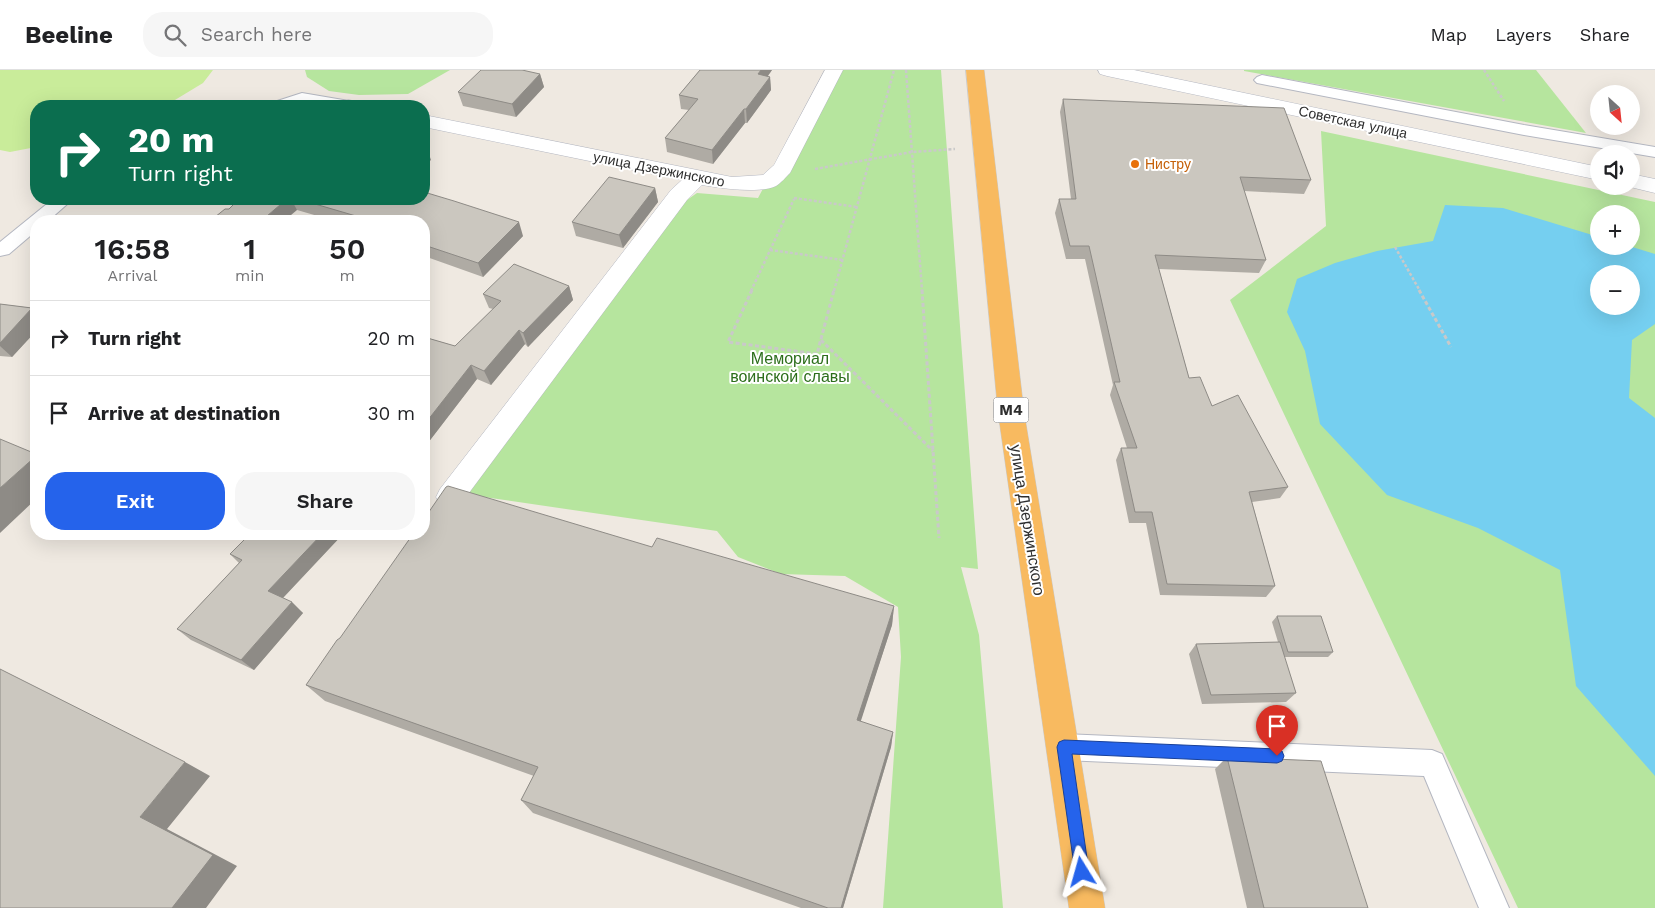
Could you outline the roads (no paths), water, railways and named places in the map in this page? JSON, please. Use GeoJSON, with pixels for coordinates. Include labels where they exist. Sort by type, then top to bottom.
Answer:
{"type":"FeatureCollection","features":[{"type":"Feature","properties":{"kind":"highway","name":"улица Дзержинского"},"geometry":{"type":"LineString","coordinates":[[975,70],[1011,412],[1064,747],[1087,908]]}},
{"type":"Feature","properties":{"kind":"street","name":"улица Дзержинского"},"geometry":{"type":"LineString","coordinates":[[430,122],[696,178],[732,184],[769,181],[783,168],[834,70]]}},
{"type":"Feature","properties":{"kind":"street","name":"Советская улица"},"geometry":{"type":"LineString","coordinates":[[1107,70],[1590,172]]}},
{"type":"Feature","properties":{"kind":"street"},"geometry":{"type":"LineString","coordinates":[[445,505],[678,195],[696,178]]}},
{"type":"Feature","properties":{"kind":"street"},"geometry":{"type":"LineString","coordinates":[[1640,183],[1655,186]]}},
{"type":"Feature","properties":{"kind":"lane"},"geometry":{"type":"LineString","coordinates":[[1262,80],[1514,128],[1655,152]]}},
{"type":"Feature","properties":{"kind":"lane"},"geometry":{"type":"LineString","coordinates":[[1352,97],[1358,123]]}},
{"type":"Feature","properties":{"kind":"lane"},"geometry":{"type":"LineString","coordinates":[[296,100],[302,98],[314,100]]}},
{"type":"Feature","properties":{"kind":"lane"},"geometry":{"type":"LineString","coordinates":[[44,215],[56,205]]}},
{"type":"Feature","properties":{"kind":"lane"},"geometry":{"type":"LineString","coordinates":[[2,250],[30,226]]}},
{"type":"Feature","properties":{"kind":"lane"},"geometry":{"type":"LineString","coordinates":[[1064,747],[1432,763],[1494,908]]}},
{"type":"Feature","properties":{"kind":"water"},"geometry":{"type":"Polygon","coordinates":[[[1445,205],[1503,208],[1590,234],[1590,255],[1640,255],[1640,249],[1655,254],[1655,324],[1632,340],[1629,398],[1655,418],[1655,776],[1576,686],[1560,570],[1478,528],[1387,495],[1320,424],[1305,351],[1287,312],[1297,279],[1335,263],[1377,251],[1433,241],[1445,205]]]}},
{"type":"Feature","properties":{"kind":"place","name":"Нистру"},"geometry":{"type":"Point","coordinates":[1135,164]}},
{"type":"Feature","properties":{"kind":"park label","name":"Мемориал воинской славы"},"geometry":{"type":"Point","coordinates":[790,367]}}]}
